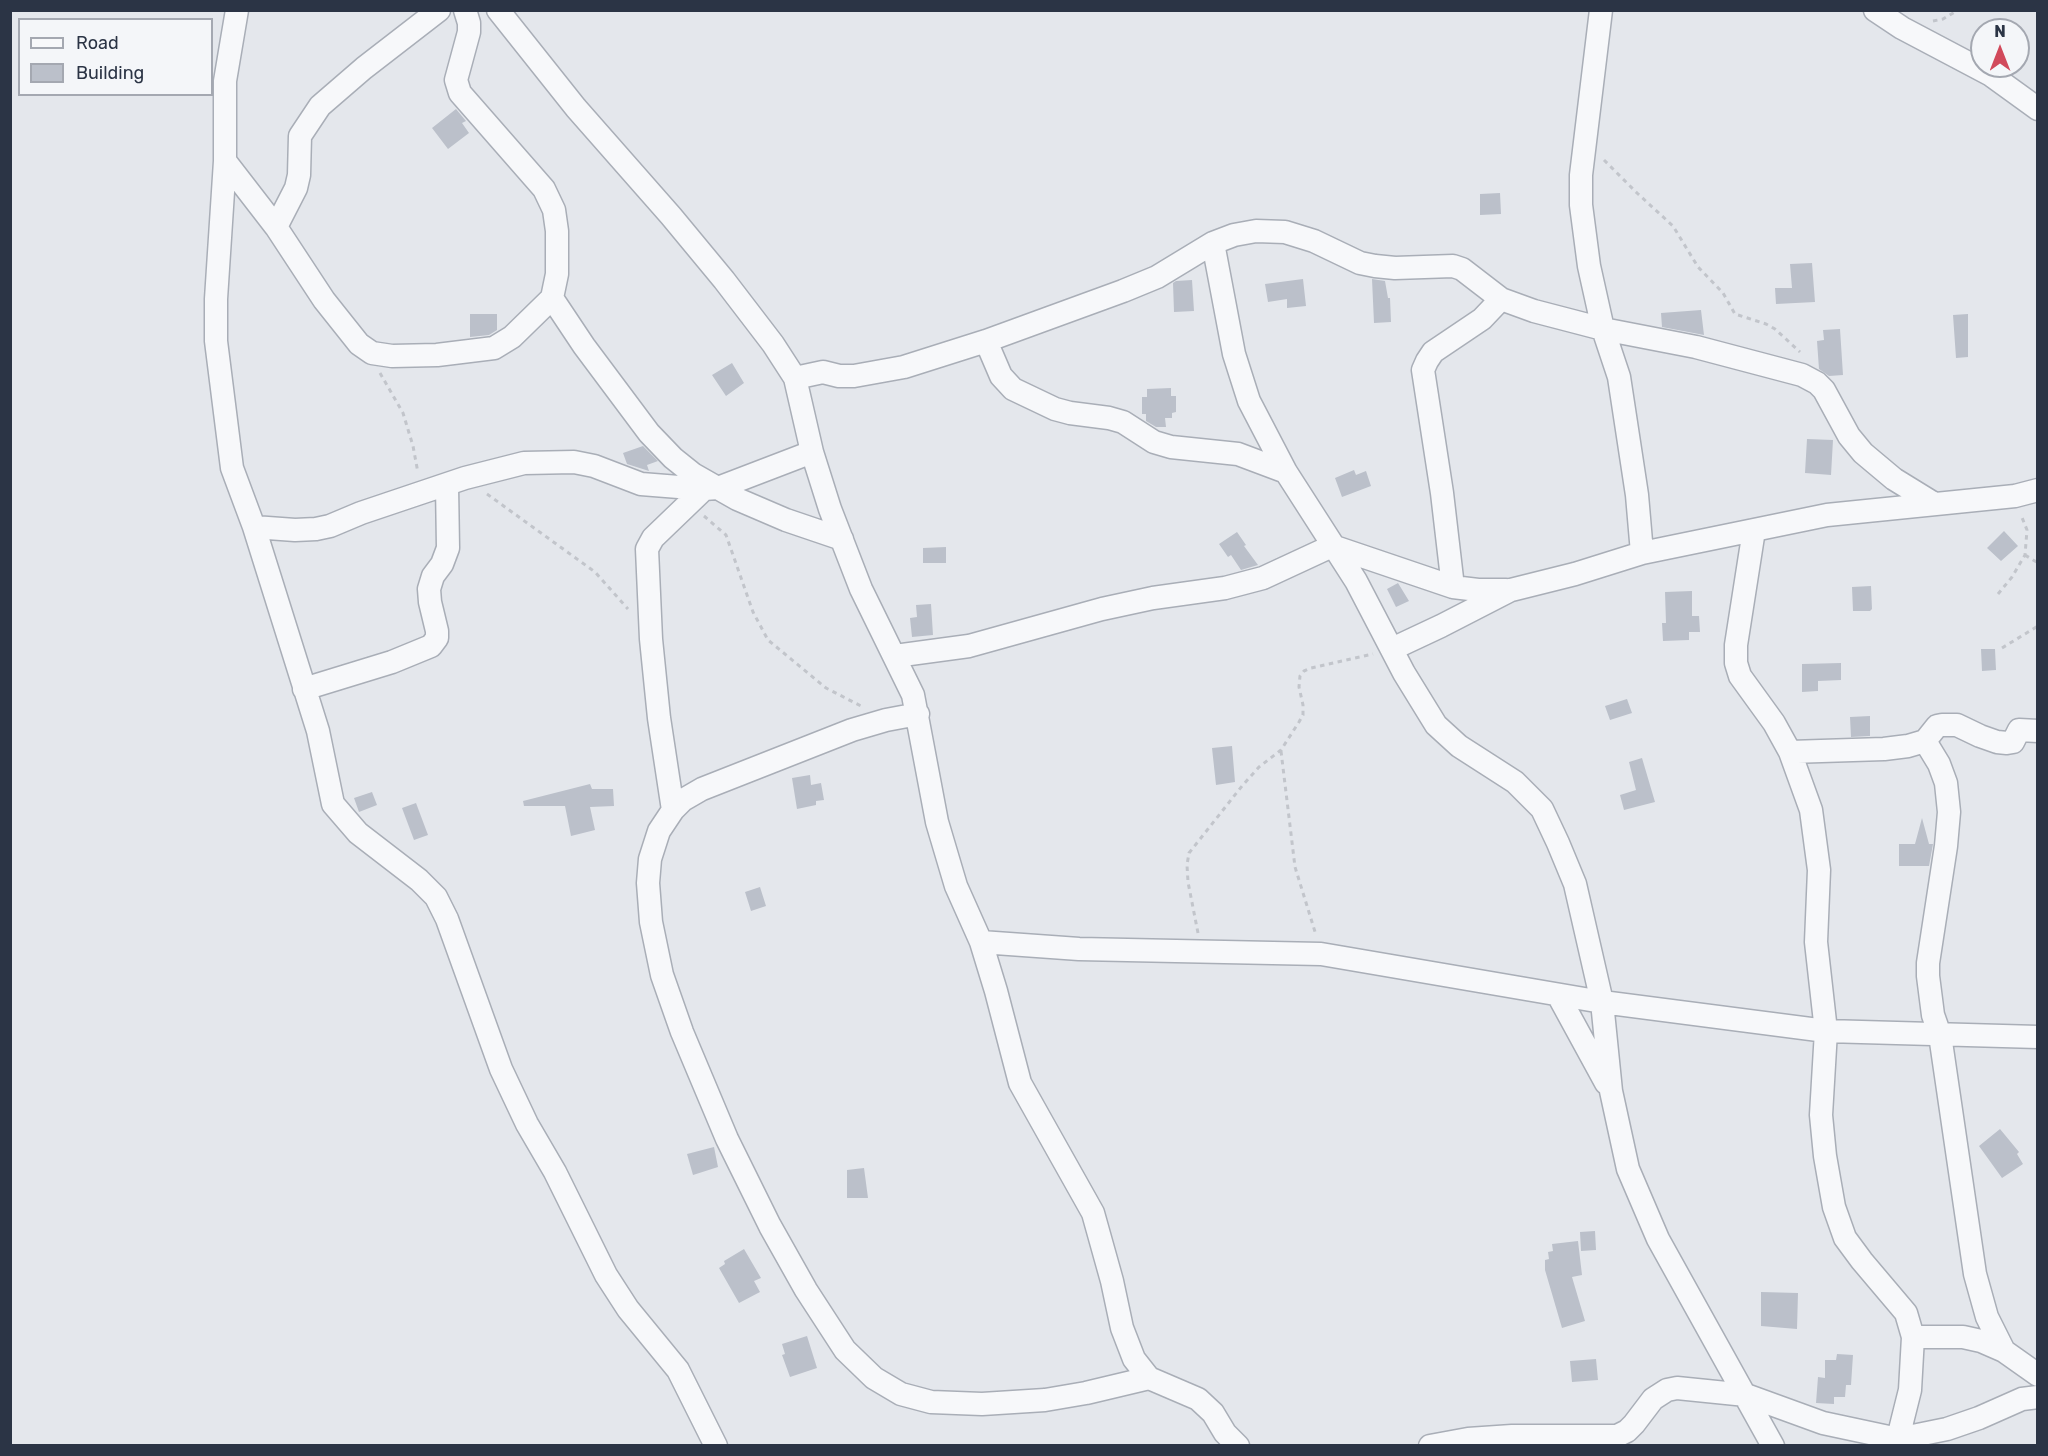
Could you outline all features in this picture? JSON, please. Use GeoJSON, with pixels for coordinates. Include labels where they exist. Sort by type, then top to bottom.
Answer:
{"type":"FeatureCollection","features":[{"type":"Feature","properties":{"kind":"street"},"geometry":{"type":"LineString","coordinates":[[237,10],[225,81],[225,160],[216,299],[216,341],[232,468],[254,527],[318,731],[333,804],[358,833],[411,873],[436,897],[451,930],[501,1069],[527,1124],[555,1172],[606,1275],[628,1309],[678,1370],[716,1446]]}},
{"type":"Feature","properties":{"kind":"street"},"geometry":{"type":"LineString","coordinates":[[276,226],[296,188],[299,175],[300,136],[320,106],[364,68],[439,10]]}},
{"type":"Feature","properties":{"kind":"street"},"geometry":{"type":"LineString","coordinates":[[225,160],[276,226],[324,300],[359,344],[372,353],[392,356],[437,355],[494,348],[512,337],[552,298],[557,274],[558,249],[554,210],[544,189],[460,93],[457,86],[459,65],[469,32],[465,10]]}},
{"type":"Feature","properties":{"kind":"street"},"geometry":{"type":"LineString","coordinates":[[498,10],[576,108],[724,280],[773,344],[795,378],[812,452],[830,509],[861,589],[913,695],[937,822],[956,886],[981,942],[1020,1083],[1093,1212],[1110,1271],[1122,1328],[1134,1359],[1149,1378],[1198,1399],[1213,1413],[1230,1441]]}},
{"type":"Feature","properties":{"kind":"street"},"geometry":{"type":"LineString","coordinates":[[1601,10],[1581,175],[1583,234],[1603,329],[1620,386],[1637,495],[1642,553]]}},
{"type":"Feature","properties":{"kind":"street"},"geometry":{"type":"LineString","coordinates":[[1875,10],[1902,28],[1991,75],[2037,110]]}},
{"type":"Feature","properties":{"kind":"street"},"geometry":{"type":"LineString","coordinates":[[795,378],[823,372],[839,376],[870,374],[904,367],[986,341],[1148,280],[1213,243],[1234,235],[1256,231],[1285,232],[1314,241],[1346,257],[1367,264],[1395,268],[1453,266],[1462,269],[1501,299],[1534,311],[1603,329],[1696,347],[1802,375],[1817,382],[1824,390],[1849,436],[1863,453],[1894,479],[1933,503]]}},
{"type":"Feature","properties":{"kind":"street"},"geometry":{"type":"LineString","coordinates":[[1213,243],[1234,354],[1250,401],[1286,471],[1356,581],[1404,673],[1436,724],[1459,746],[1515,783],[1542,809],[1575,884],[1602,1002],[1611,1091],[1628,1169],[1658,1239],[1773,1446]]}},
{"type":"Feature","properties":{"kind":"street"},"geometry":{"type":"LineString","coordinates":[[552,298],[584,346],[649,433],[673,459],[693,474],[703,494]]}},
{"type":"Feature","properties":{"kind":"street"},"geometry":{"type":"LineString","coordinates":[[1453,586],[1442,493],[1423,370],[1433,351],[1482,319],[1501,299]]}},
{"type":"Feature","properties":{"kind":"street"},"geometry":{"type":"LineString","coordinates":[[986,341],[1001,376],[1012,389],[1055,409],[1116,420],[1135,428],[1154,442],[1171,447],[1238,454],[1286,471]]}},
{"type":"Feature","properties":{"kind":"street"},"geometry":{"type":"LineString","coordinates":[[673,810],[659,718],[651,639],[647,549],[653,538],[703,494],[812,452]]}},
{"type":"Feature","properties":{"kind":"street"},"geometry":{"type":"LineString","coordinates":[[254,527],[316,529],[456,481],[524,464],[574,462],[594,466],[641,484],[703,494],[761,510],[842,539]]}},
{"type":"Feature","properties":{"kind":"street"},"geometry":{"type":"LineString","coordinates":[[304,689],[392,662],[431,646],[437,638],[429,589],[433,576],[442,564],[448,548],[456,481]]}},
{"type":"Feature","properties":{"kind":"street"},"geometry":{"type":"LineString","coordinates":[[1392,649],[1511,590],[1575,574],[1642,553],[1827,515],[2015,496],[2037,490]]}},
{"type":"Feature","properties":{"kind":"street"},"geometry":{"type":"LineString","coordinates":[[1754,530],[1736,645],[1736,663],[1740,676],[1774,723],[1790,752],[1811,810],[1819,870],[1816,942],[1826,1030],[1821,1115],[1825,1156],[1834,1207],[1845,1238],[1862,1262],[1906,1313],[1913,1337],[1910,1390],[1897,1442]]}},
{"type":"Feature","properties":{"kind":"street"},"geometry":{"type":"LineString","coordinates":[[895,656],[969,646],[1102,609],[1153,598],[1224,588],[1263,578],[1298,564],[1332,546],[1453,586],[1478,590],[1511,590]]}},
{"type":"Feature","properties":{"kind":"street"},"geometry":{"type":"LineString","coordinates":[[918,714],[852,730],[702,789],[683,800],[673,810],[659,831],[650,859],[648,883],[651,922],[662,975],[682,1032],[727,1139],[770,1226],[806,1290],[845,1350],[874,1378],[901,1394],[931,1402],[982,1404],[1045,1400],[1149,1378]]}},
{"type":"Feature","properties":{"kind":"street"},"geometry":{"type":"LineString","coordinates":[[1790,752],[1908,746],[1925,741],[1937,726],[1942,724],[1957,725],[1980,736],[2007,743],[2013,742],[2019,730],[2037,731]]}},
{"type":"Feature","properties":{"kind":"street"},"geometry":{"type":"LineString","coordinates":[[1925,741],[1939,764],[1949,812],[1928,963],[1933,1015],[1940,1035],[1975,1274],[1987,1317],[2004,1351]]}},
{"type":"Feature","properties":{"kind":"street"},"geometry":{"type":"LineString","coordinates":[[981,942],[1079,949],[1322,954],[1602,1002],[1826,1030],[2037,1037]]}},
{"type":"Feature","properties":{"kind":"street"},"geometry":{"type":"LineString","coordinates":[[1558,994],[1611,1091]]}},
{"type":"Feature","properties":{"kind":"street"},"geometry":{"type":"LineString","coordinates":[[1913,1337],[1963,1336],[1981,1341],[2004,1351],[2037,1375]]}},
{"type":"Feature","properties":{"kind":"street"},"geometry":{"type":"LineString","coordinates":[[1430,1446],[1468,1439],[1512,1436],[1617,1436],[1627,1431],[1653,1399],[1667,1390],[1689,1388],[1746,1395],[1823,1423],[1897,1442],[1947,1429],[2022,1400],[2037,1397]]}},
{"type":"Feature","properties":{"kind":"path"},"geometry":{"type":"LineString","coordinates":[[1586,142],[1673,226],[1698,267],[1723,293],[1732,311],[1739,317],[1760,321],[1775,329],[1798,351],[1817,382]]}},
{"type":"Feature","properties":{"kind":"path"},"geometry":{"type":"LineString","coordinates":[[372,353],[383,379],[403,413],[408,428],[418,472],[417,495]]}},
{"type":"Feature","properties":{"kind":"path"},"geometry":{"type":"LineString","coordinates":[[456,481],[595,572],[632,613]]}},
{"type":"Feature","properties":{"kind":"path"},"geometry":{"type":"LineString","coordinates":[[703,494],[717,526],[726,535],[753,612],[768,640],[826,688],[886,720]]}},
{"type":"Feature","properties":{"kind":"path"},"geometry":{"type":"LineString","coordinates":[[1998,594],[2012,577],[2025,555],[2027,530],[2015,496]]}},
{"type":"Feature","properties":{"kind":"path"},"geometry":{"type":"LineString","coordinates":[[2025,555],[2037,563]]}},
{"type":"Feature","properties":{"kind":"path"},"geometry":{"type":"LineString","coordinates":[[2002,648],[2037,626]]}},
{"type":"Feature","properties":{"kind":"path"},"geometry":{"type":"LineString","coordinates":[[1201,951],[1188,882],[1189,853],[1242,786],[1259,767],[1281,750],[1303,715],[1299,687],[1300,676],[1311,668],[1392,649]]}},
{"type":"Feature","properties":{"kind":"path"},"geometry":{"type":"LineString","coordinates":[[1281,750],[1295,867],[1322,954]]}},
{"type":"Feature","properties":{"kind":"building"},"geometry":{"type":"Polygon","coordinates":[[[456,109],[466,121],[462,123],[469,133],[448,149],[432,128],[456,109]]]}},
{"type":"Feature","properties":{"kind":"building"},"geometry":{"type":"Polygon","coordinates":[[[1500,193],[1501,214],[1480,215],[1480,194],[1500,193]]]}},
{"type":"Feature","properties":{"kind":"building"},"geometry":{"type":"Polygon","coordinates":[[[1812,263],[1815,302],[1776,304],[1775,288],[1792,288],[1790,264],[1812,263]]]}},
{"type":"Feature","properties":{"kind":"building"},"geometry":{"type":"Polygon","coordinates":[[[1303,279],[1306,306],[1287,308],[1287,299],[1268,302],[1265,284],[1303,279]]]}},
{"type":"Feature","properties":{"kind":"building"},"geometry":{"type":"Polygon","coordinates":[[[1372,279],[1385,281],[1388,298],[1390,298],[1391,322],[1374,323],[1372,279]]]}},
{"type":"Feature","properties":{"kind":"building"},"geometry":{"type":"Polygon","coordinates":[[[1192,280],[1194,311],[1174,312],[1173,283],[1192,280]]]}},
{"type":"Feature","properties":{"kind":"building"},"geometry":{"type":"Polygon","coordinates":[[[1701,310],[1704,335],[1662,327],[1661,313],[1701,310]]]}},
{"type":"Feature","properties":{"kind":"building"},"geometry":{"type":"Polygon","coordinates":[[[470,314],[497,314],[497,330],[489,335],[470,337],[470,314]]]}},
{"type":"Feature","properties":{"kind":"building"},"geometry":{"type":"Polygon","coordinates":[[[1968,314],[1968,357],[1956,358],[1953,315],[1968,314]]]}},
{"type":"Feature","properties":{"kind":"building"},"geometry":{"type":"Polygon","coordinates":[[[1840,329],[1843,375],[1829,376],[1819,369],[1817,341],[1824,340],[1823,330],[1840,329]]]}},
{"type":"Feature","properties":{"kind":"building"},"geometry":{"type":"Polygon","coordinates":[[[732,363],[744,383],[726,396],[712,375],[732,363]]]}},
{"type":"Feature","properties":{"kind":"building"},"geometry":{"type":"Polygon","coordinates":[[[1171,388],[1171,396],[1176,396],[1176,412],[1172,413],[1172,418],[1165,418],[1166,427],[1156,427],[1146,421],[1146,414],[1142,414],[1142,397],[1147,397],[1147,389],[1171,388]]]}},
{"type":"Feature","properties":{"kind":"building"},"geometry":{"type":"Polygon","coordinates":[[[1807,439],[1833,440],[1831,475],[1805,473],[1807,439]]]}},
{"type":"Feature","properties":{"kind":"building"},"geometry":{"type":"Polygon","coordinates":[[[643,446],[658,461],[647,465],[649,471],[627,464],[623,453],[643,446]]]}},
{"type":"Feature","properties":{"kind":"building"},"geometry":{"type":"Polygon","coordinates":[[[1354,470],[1356,475],[1366,471],[1371,486],[1342,497],[1335,478],[1354,470]]]}},
{"type":"Feature","properties":{"kind":"building"},"geometry":{"type":"Polygon","coordinates":[[[2004,531],[2018,546],[2001,561],[1987,548],[2004,531]]]}},
{"type":"Feature","properties":{"kind":"building"},"geometry":{"type":"Polygon","coordinates":[[[1237,532],[1258,565],[1241,570],[1231,555],[1228,557],[1219,544],[1237,532]]]}},
{"type":"Feature","properties":{"kind":"building"},"geometry":{"type":"Polygon","coordinates":[[[946,547],[946,563],[923,563],[923,548],[946,547]]]}},
{"type":"Feature","properties":{"kind":"building"},"geometry":{"type":"Polygon","coordinates":[[[1398,583],[1409,601],[1396,607],[1387,589],[1398,583]]]}},
{"type":"Feature","properties":{"kind":"building"},"geometry":{"type":"Polygon","coordinates":[[[1871,586],[1872,609],[1853,611],[1852,587],[1871,586]]]}},
{"type":"Feature","properties":{"kind":"building"},"geometry":{"type":"Polygon","coordinates":[[[1692,591],[1692,616],[1699,616],[1700,632],[1689,632],[1689,640],[1663,641],[1662,623],[1666,623],[1665,592],[1692,591]]]}},
{"type":"Feature","properties":{"kind":"building"},"geometry":{"type":"Polygon","coordinates":[[[931,604],[933,635],[912,637],[910,618],[917,617],[916,605],[931,604]]]}},
{"type":"Feature","properties":{"kind":"building"},"geometry":{"type":"Polygon","coordinates":[[[1981,649],[1995,649],[1996,670],[1982,671],[1981,649]]]}},
{"type":"Feature","properties":{"kind":"building"},"geometry":{"type":"Polygon","coordinates":[[[1841,663],[1841,680],[1818,681],[1818,691],[1802,692],[1802,664],[1841,663]]]}},
{"type":"Feature","properties":{"kind":"building"},"geometry":{"type":"Polygon","coordinates":[[[1627,699],[1632,713],[1610,720],[1605,706],[1627,699]]]}},
{"type":"Feature","properties":{"kind":"building"},"geometry":{"type":"Polygon","coordinates":[[[1870,716],[1870,736],[1851,737],[1850,717],[1870,716]]]}},
{"type":"Feature","properties":{"kind":"building"},"geometry":{"type":"Polygon","coordinates":[[[1232,746],[1235,782],[1216,785],[1212,748],[1232,746]]]}},
{"type":"Feature","properties":{"kind":"building"},"geometry":{"type":"Polygon","coordinates":[[[1642,758],[1655,802],[1624,810],[1620,795],[1636,790],[1629,762],[1642,758]]]}},
{"type":"Feature","properties":{"kind":"building"},"geometry":{"type":"Polygon","coordinates":[[[810,775],[811,785],[821,783],[824,800],[816,801],[816,805],[797,809],[792,778],[810,775]]]}},
{"type":"Feature","properties":{"kind":"building"},"geometry":{"type":"Polygon","coordinates":[[[590,784],[592,789],[613,789],[614,806],[590,807],[595,830],[571,836],[565,806],[524,806],[523,801],[590,784]]]}},
{"type":"Feature","properties":{"kind":"building"},"geometry":{"type":"Polygon","coordinates":[[[372,792],[377,805],[359,812],[354,798],[372,792]]]}},
{"type":"Feature","properties":{"kind":"building"},"geometry":{"type":"Polygon","coordinates":[[[416,803],[428,835],[414,840],[402,808],[416,803]]]}},
{"type":"Feature","properties":{"kind":"building"},"geometry":{"type":"Polygon","coordinates":[[[1922,818],[1929,844],[1933,844],[1929,866],[1899,866],[1899,844],[1915,844],[1922,818]]]}},
{"type":"Feature","properties":{"kind":"building"},"geometry":{"type":"Polygon","coordinates":[[[760,887],[766,906],[751,911],[745,892],[760,887]]]}},
{"type":"Feature","properties":{"kind":"building"},"geometry":{"type":"Polygon","coordinates":[[[2000,1129],[2019,1152],[2017,1154],[2023,1164],[2002,1178],[1979,1146],[2000,1129]]]}},
{"type":"Feature","properties":{"kind":"building"},"geometry":{"type":"Polygon","coordinates":[[[714,1147],[718,1167],[693,1175],[687,1154],[714,1147]]]}},
{"type":"Feature","properties":{"kind":"building"},"geometry":{"type":"Polygon","coordinates":[[[864,1168],[868,1198],[847,1198],[847,1170],[864,1168]]]}},
{"type":"Feature","properties":{"kind":"building"},"geometry":{"type":"Polygon","coordinates":[[[1595,1231],[1596,1250],[1581,1251],[1580,1232],[1595,1231]]]}},
{"type":"Feature","properties":{"kind":"building"},"geometry":{"type":"Polygon","coordinates":[[[1578,1241],[1582,1275],[1572,1277],[1585,1321],[1562,1328],[1545,1270],[1545,1260],[1549,1259],[1548,1252],[1553,1251],[1552,1244],[1578,1241]]]}},
{"type":"Feature","properties":{"kind":"building"},"geometry":{"type":"Polygon","coordinates":[[[744,1249],[761,1278],[754,1281],[760,1292],[739,1303],[719,1268],[725,1264],[724,1261],[744,1249]]]}},
{"type":"Feature","properties":{"kind":"building"},"geometry":{"type":"Polygon","coordinates":[[[1761,1292],[1798,1293],[1797,1329],[1761,1326],[1761,1292]]]}},
{"type":"Feature","properties":{"kind":"building"},"geometry":{"type":"Polygon","coordinates":[[[807,1336],[817,1368],[790,1377],[782,1355],[785,1354],[782,1344],[807,1336]]]}},
{"type":"Feature","properties":{"kind":"building"},"geometry":{"type":"Polygon","coordinates":[[[1837,1354],[1853,1355],[1851,1385],[1846,1385],[1845,1397],[1834,1397],[1834,1404],[1816,1403],[1818,1377],[1825,1378],[1825,1360],[1836,1360],[1837,1354]]]}},
{"type":"Feature","properties":{"kind":"building"},"geometry":{"type":"Polygon","coordinates":[[[1596,1359],[1598,1380],[1572,1382],[1570,1361],[1596,1359]]]}}]}
